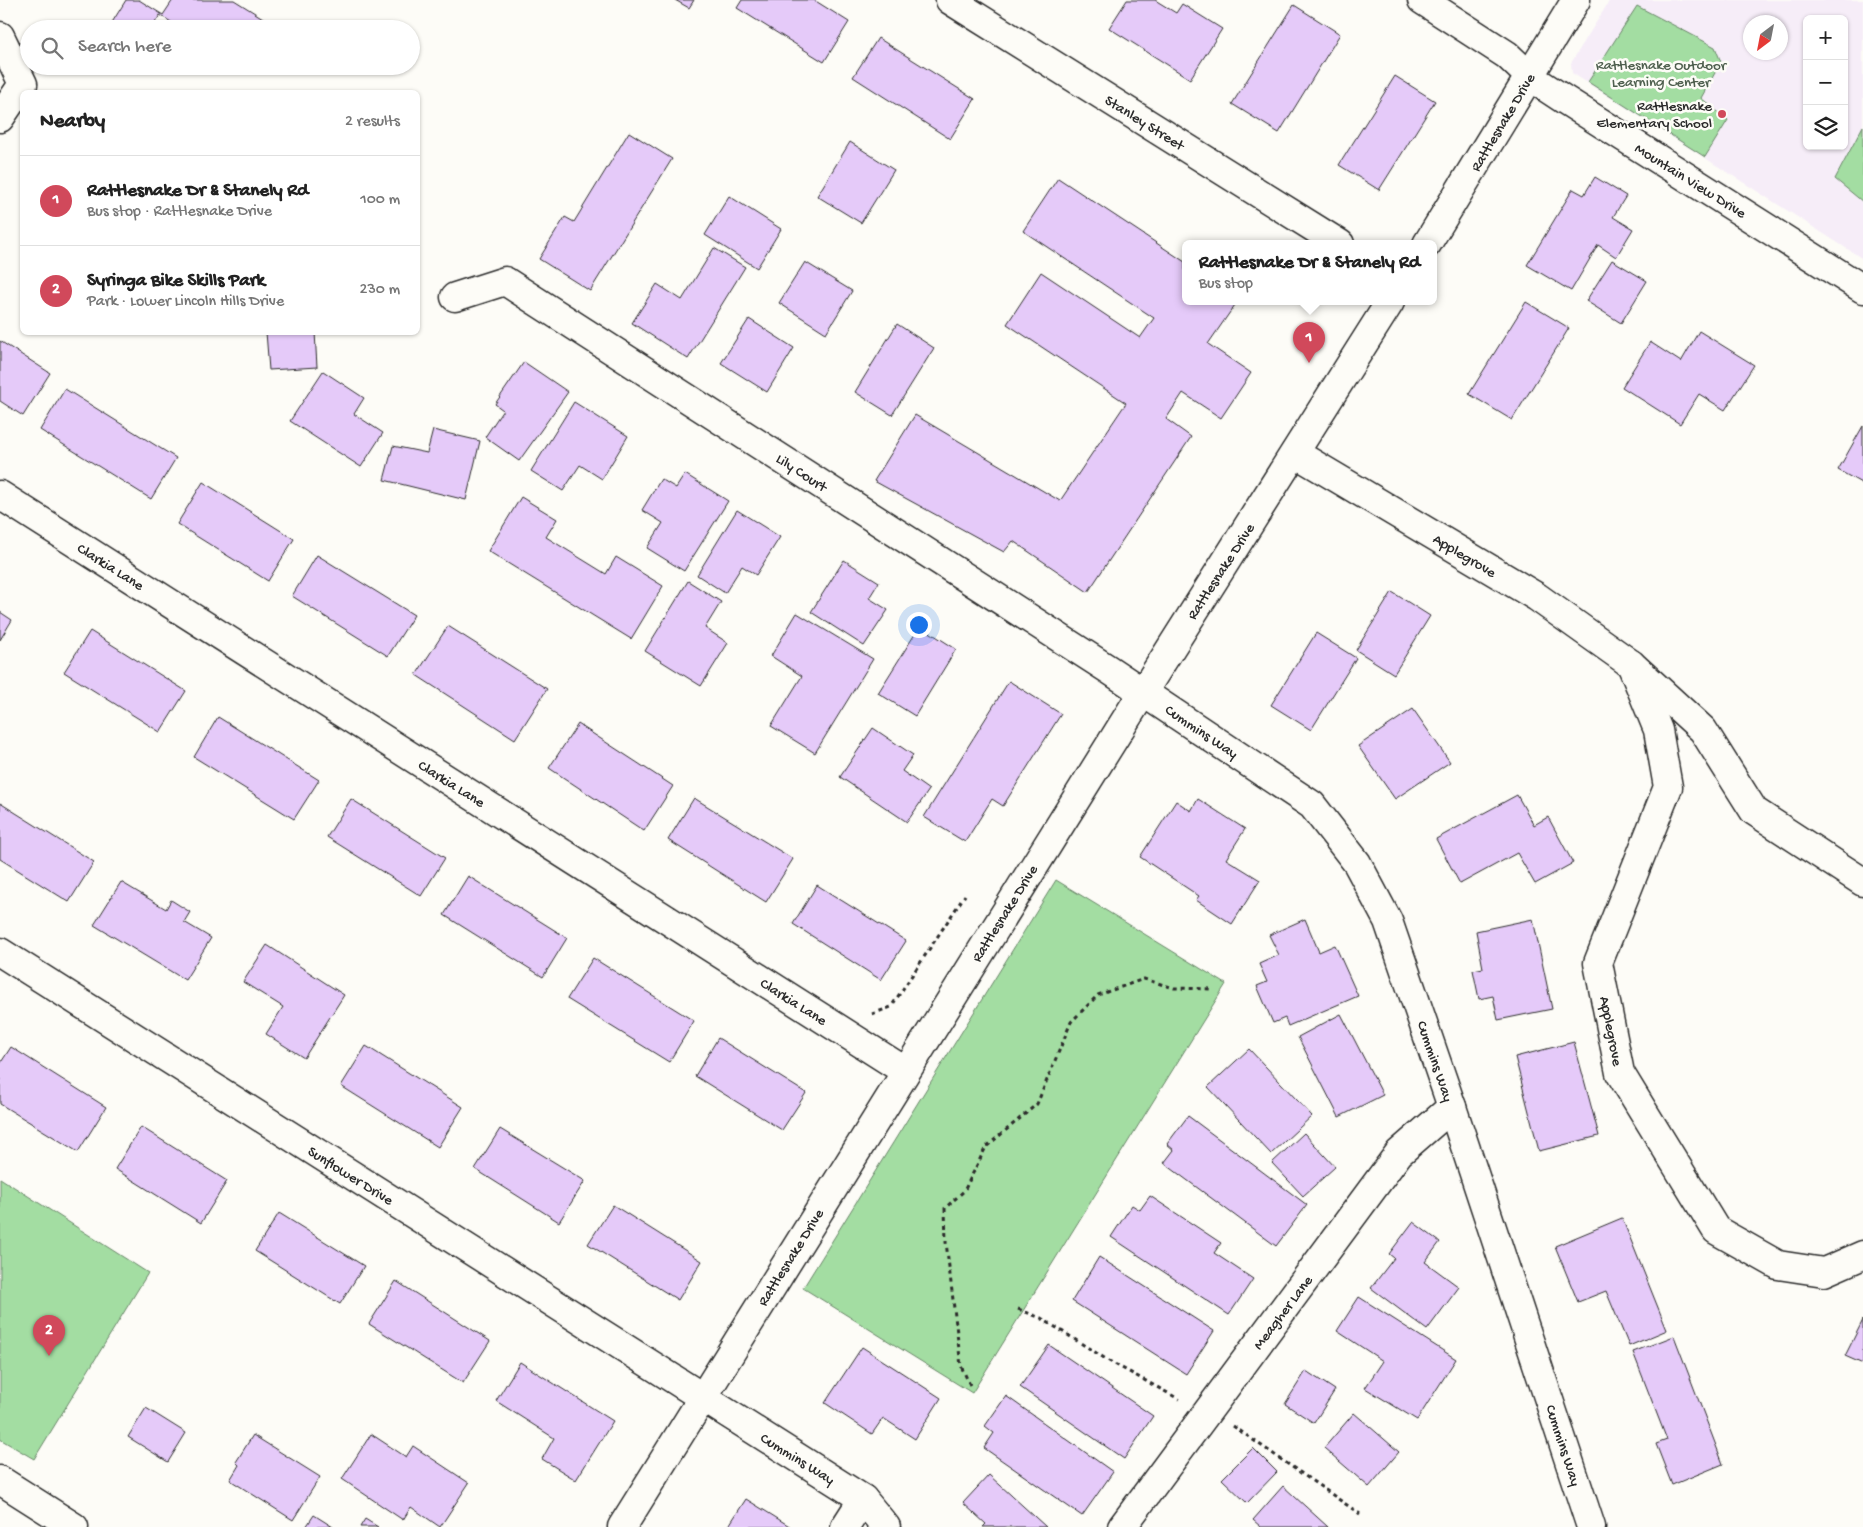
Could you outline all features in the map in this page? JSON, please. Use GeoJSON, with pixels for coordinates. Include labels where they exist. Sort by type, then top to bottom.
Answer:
{"type":"FeatureCollection","features":[{"type":"Feature","properties":{"kind":"street","name":"Stanley Street"},"geometry":{"type":"LineString","coordinates":[[950,0],[1334,240]]}},
{"type":"Feature","properties":{"kind":"street","name":"Mountain View Drive"},"geometry":{"type":"LineString","coordinates":[[1422,0],[1507,55],[1530,77],[1863,288]]}},
{"type":"Feature","properties":{"kind":"street","name":"Rattlesnake Drive"},"geometry":{"type":"LineString","coordinates":[[1429,240],[1576,0]]}},
{"type":"Feature","properties":{"kind":"street"},"geometry":{"type":"LineString","coordinates":[[0,36],[23,84],[0,118]]}},
{"type":"Feature","properties":{"kind":"street","name":"Lily Court"},"geometry":{"type":"LineString","coordinates":[[455,297],[505,281],[1143,692]]}},
{"type":"Feature","properties":{"kind":"street","name":"Rattlesnake Drive"},"geometry":{"type":"LineString","coordinates":[[622,1527],[1143,692],[1388,305]]}},
{"type":"Feature","properties":{"kind":"street","name":"Applegrove"},"geometry":{"type":"LineString","coordinates":[[1295,453],[1536,597],[1631,664],[1703,730],[1754,811],[1863,882]]}},
{"type":"Feature","properties":{"kind":"street","name":"Clarkia Lane"},"geometry":{"type":"LineString","coordinates":[[0,495],[905,1072]]}},
{"type":"Feature","properties":{"kind":"street","name":"Applegrove"},"geometry":{"type":"LineString","coordinates":[[1631,664],[1658,730],[1668,787],[1598,964],[1620,1073],[1716,1230],[1778,1265],[1824,1272],[1863,1255]]}},
{"type":"Feature","properties":{"kind":"street","name":"Cummins Way"},"geometry":{"type":"LineString","coordinates":[[1143,692],[1312,804],[1357,863],[1388,921],[1452,1107],[1590,1527]]}},
{"type":"Feature","properties":{"kind":"street","name":"Sunflower Drive"},"geometry":{"type":"LineString","coordinates":[[0,952],[702,1398]]}},
{"type":"Feature","properties":{"kind":"street","name":"Meagher Lane"},"geometry":{"type":"LineString","coordinates":[[1122,1527],[1399,1153],[1452,1107]]}},
{"type":"Feature","properties":{"kind":"street","name":"Cummins Way"},"geometry":{"type":"LineString","coordinates":[[702,1398],[863,1500],[886,1527]]}},
{"type":"Feature","properties":{"kind":"street"},"geometry":{"type":"LineString","coordinates":[[0,1480],[74,1527]]}},
{"type":"Feature","properties":{"kind":"street"},"geometry":{"type":"LineString","coordinates":[[845,1527],[863,1500]]}},
{"type":"Feature","properties":{"kind":"path"},"geometry":{"type":"LineString","coordinates":[[837,1028],[891,1007],[965,895]]}},
{"type":"Feature","properties":{"kind":"path"},"geometry":{"type":"LineString","coordinates":[[970,1385],[961,1366],[946,1242],[945,1208],[964,1191],[986,1147],[1037,1104],[1071,1022],[1098,995],[1144,979],[1174,988],[1212,989]]}},
{"type":"Feature","properties":{"kind":"path"},"geometry":{"type":"LineString","coordinates":[[1018,1309],[1041,1318],[1109,1361],[1186,1403]]}},
{"type":"Feature","properties":{"kind":"path"},"geometry":{"type":"LineString","coordinates":[[1229,1424],[1258,1441],[1360,1514]]}},
{"type":"Feature","properties":{"kind":"shaded area","name":"Rattlesnake Elementary School"},"geometry":{"type":"Polygon","coordinates":[[[1610,0],[1863,0],[1863,259],[1572,73],[1571,63],[1610,0]]]}},
{"type":"Feature","properties":{"kind":"green space","name":"Rattlesnake Outdoor Learning Center"},"geometry":{"type":"Polygon","coordinates":[[[1637,6],[1715,47],[1721,62],[1701,98],[1728,120],[1705,157],[1588,82],[1637,6]]]}},
{"type":"Feature","properties":{"kind":"green space"},"geometry":{"type":"Polygon","coordinates":[[[1863,126],[1863,202],[1835,179],[1863,126]]]}},
{"type":"Feature","properties":{"kind":"green space"},"geometry":{"type":"Polygon","coordinates":[[[1056,880],[1226,984],[972,1393],[803,1288],[1056,880]]]}},
{"type":"Feature","properties":{"kind":"green space"},"geometry":{"type":"Polygon","coordinates":[[[0,1178],[148,1273],[34,1459],[0,1439],[0,1178]]]}},
{"type":"Feature","properties":{"kind":"building"},"geometry":{"type":"Polygon","coordinates":[[[126,0],[139,0],[163,15],[173,0],[234,0],[266,20],[168,20],[160,15],[157,20],[114,20],[126,0]]]}},
{"type":"Feature","properties":{"kind":"building"},"geometry":{"type":"Polygon","coordinates":[[[675,0],[694,0],[689,8],[675,0]]]}},
{"type":"Feature","properties":{"kind":"building"},"geometry":{"type":"Polygon","coordinates":[[[742,0],[814,0],[849,22],[824,62],[737,8],[742,0]]]}},
{"type":"Feature","properties":{"kind":"building"},"geometry":{"type":"Polygon","coordinates":[[[1127,0],[1155,0],[1176,13],[1182,4],[1222,29],[1190,79],[1109,28],[1127,0]]]}},
{"type":"Feature","properties":{"kind":"building"},"geometry":{"type":"Polygon","coordinates":[[[1294,5],[1340,34],[1279,133],[1232,104],[1294,5]]]}},
{"type":"Feature","properties":{"kind":"building"},"geometry":{"type":"Polygon","coordinates":[[[878,38],[975,99],[950,139],[853,77],[878,38]]]}},
{"type":"Feature","properties":{"kind":"building"},"geometry":{"type":"Polygon","coordinates":[[[1395,76],[1435,101],[1379,190],[1339,165],[1395,76]]]}},
{"type":"Feature","properties":{"kind":"building"},"geometry":{"type":"Polygon","coordinates":[[[629,132],[672,159],[590,291],[539,259],[565,217],[574,222],[629,132]]]}},
{"type":"Feature","properties":{"kind":"building"},"geometry":{"type":"Polygon","coordinates":[[[850,142],[894,170],[861,223],[817,196],[850,142]]]}},
{"type":"Feature","properties":{"kind":"building"},"geometry":{"type":"Polygon","coordinates":[[[1595,177],[1626,196],[1613,217],[1633,229],[1616,257],[1598,245],[1571,291],[1527,265],[1573,189],[1584,195],[1595,177]]]}},
{"type":"Feature","properties":{"kind":"building"},"geometry":{"type":"Polygon","coordinates":[[[1058,178],[1182,260],[1182,305],[1235,305],[1208,344],[1251,373],[1221,418],[1183,393],[1166,419],[1191,437],[1088,592],[1013,541],[1004,552],[874,481],[915,415],[1060,501],[1126,403],[1007,324],[1041,272],[1140,338],[1154,318],[1023,231],[1058,178]]]}},
{"type":"Feature","properties":{"kind":"building"},"geometry":{"type":"Polygon","coordinates":[[[729,196],[781,229],[757,268],[705,235],[729,196]]]}},
{"type":"Feature","properties":{"kind":"building"},"geometry":{"type":"Polygon","coordinates":[[[714,248],[745,267],[688,359],[632,323],[657,284],[682,300],[714,248]]]}},
{"type":"Feature","properties":{"kind":"building"},"geometry":{"type":"Polygon","coordinates":[[[1612,260],[1647,281],[1621,323],[1586,301],[1612,260]]]}},
{"type":"Feature","properties":{"kind":"building"},"geometry":{"type":"Polygon","coordinates":[[[805,262],[852,291],[826,333],[779,303],[805,262]]]}},
{"type":"Feature","properties":{"kind":"building"},"geometry":{"type":"Polygon","coordinates":[[[1526,302],[1569,328],[1512,420],[1469,394],[1526,302]]]}},
{"type":"Feature","properties":{"kind":"building"},"geometry":{"type":"Polygon","coordinates":[[[749,319],[794,348],[767,392],[721,363],[749,319]]]}},
{"type":"Feature","properties":{"kind":"building"},"geometry":{"type":"Polygon","coordinates":[[[897,324],[934,348],[892,415],[855,392],[897,324]]]}},
{"type":"Feature","properties":{"kind":"building"},"geometry":{"type":"Polygon","coordinates":[[[1699,331],[1754,365],[1725,410],[1699,394],[1680,424],[1622,387],[1650,342],[1681,362],[1699,331]]]}},
{"type":"Feature","properties":{"kind":"building"},"geometry":{"type":"Polygon","coordinates":[[[266,335],[315,335],[317,367],[269,370],[266,335]]]}},
{"type":"Feature","properties":{"kind":"building"},"geometry":{"type":"Polygon","coordinates":[[[0,341],[50,373],[23,416],[0,401],[0,341]]]}},
{"type":"Feature","properties":{"kind":"building"},"geometry":{"type":"Polygon","coordinates":[[[524,362],[568,392],[519,461],[485,437],[503,410],[495,404],[524,362]]]}},
{"type":"Feature","properties":{"kind":"building"},"geometry":{"type":"Polygon","coordinates":[[[323,371],[364,398],[354,414],[383,433],[361,467],[290,421],[323,371]]]}},
{"type":"Feature","properties":{"kind":"building"},"geometry":{"type":"Polygon","coordinates":[[[65,389],[176,458],[151,499],[40,430],[65,389]]]}},
{"type":"Feature","properties":{"kind":"building"},"geometry":{"type":"Polygon","coordinates":[[[574,402],[628,436],[602,479],[580,465],[563,491],[531,471],[574,402]]]}},
{"type":"Feature","properties":{"kind":"building"},"geometry":{"type":"Polygon","coordinates":[[[1863,426],[1863,484],[1838,470],[1863,426]]]}},
{"type":"Feature","properties":{"kind":"building"},"geometry":{"type":"Polygon","coordinates":[[[433,430],[480,441],[466,500],[384,480],[393,446],[427,453],[433,430]]]}},
{"type":"Feature","properties":{"kind":"building"},"geometry":{"type":"Polygon","coordinates":[[[685,474],[728,501],[684,571],[647,548],[663,523],[642,510],[661,479],[676,488],[685,474]]]}},
{"type":"Feature","properties":{"kind":"building"},"geometry":{"type":"Polygon","coordinates":[[[203,482],[294,539],[268,581],[177,524],[203,482]]]}},
{"type":"Feature","properties":{"kind":"building"},"geometry":{"type":"Polygon","coordinates":[[[521,497],[557,519],[546,537],[606,574],[616,557],[663,586],[631,639],[488,551],[521,497]]]}},
{"type":"Feature","properties":{"kind":"building"},"geometry":{"type":"Polygon","coordinates":[[[737,510],[780,537],[756,575],[742,566],[725,593],[697,575],[737,510]]]}},
{"type":"Feature","properties":{"kind":"building"},"geometry":{"type":"Polygon","coordinates":[[[317,555],[414,615],[388,656],[292,596],[317,555]]]}},
{"type":"Feature","properties":{"kind":"building"},"geometry":{"type":"Polygon","coordinates":[[[844,560],[879,582],[869,598],[888,610],[864,646],[811,612],[844,560]]]}},
{"type":"Feature","properties":{"kind":"building"},"geometry":{"type":"Polygon","coordinates":[[[688,581],[721,602],[705,628],[728,643],[701,686],[645,651],[688,581]]]}},
{"type":"Feature","properties":{"kind":"building"},"geometry":{"type":"Polygon","coordinates":[[[1392,592],[1430,616],[1394,674],[1356,650],[1392,592]]]}},
{"type":"Feature","properties":{"kind":"building"},"geometry":{"type":"Polygon","coordinates":[[[0,612],[12,620],[0,640],[0,612]]]}},
{"type":"Feature","properties":{"kind":"building"},"geometry":{"type":"Polygon","coordinates":[[[797,613],[873,659],[815,753],[771,726],[802,676],[771,656],[797,613]]]}},
{"type":"Feature","properties":{"kind":"building"},"geometry":{"type":"Polygon","coordinates":[[[448,626],[547,689],[515,739],[416,675],[448,626]]]}},
{"type":"Feature","properties":{"kind":"building"},"geometry":{"type":"Polygon","coordinates":[[[920,626],[956,649],[915,716],[878,693],[920,626]]]}},
{"type":"Feature","properties":{"kind":"building"},"geometry":{"type":"Polygon","coordinates":[[[90,631],[186,691],[160,732],[64,672],[90,631]]]}},
{"type":"Feature","properties":{"kind":"building"},"geometry":{"type":"Polygon","coordinates":[[[1316,633],[1356,658],[1311,730],[1271,705],[1316,633]]]}},
{"type":"Feature","properties":{"kind":"building"},"geometry":{"type":"Polygon","coordinates":[[[1009,681],[1061,714],[1003,806],[992,799],[965,842],[924,817],[1009,681]]]}},
{"type":"Feature","properties":{"kind":"building"},"geometry":{"type":"Polygon","coordinates":[[[1413,709],[1450,762],[1395,799],[1358,746],[1413,709]]]}},
{"type":"Feature","properties":{"kind":"building"},"geometry":{"type":"Polygon","coordinates":[[[218,717],[319,780],[294,819],[194,757],[218,717]]]}},
{"type":"Feature","properties":{"kind":"building"},"geometry":{"type":"Polygon","coordinates":[[[578,724],[673,786],[644,831],[549,768],[578,724]]]}},
{"type":"Feature","properties":{"kind":"building"},"geometry":{"type":"Polygon","coordinates":[[[873,728],[913,755],[902,771],[929,790],[907,822],[840,777],[873,728]]]}},
{"type":"Feature","properties":{"kind":"building"},"geometry":{"type":"Polygon","coordinates":[[[1517,795],[1534,825],[1548,817],[1573,863],[1535,884],[1517,853],[1460,884],[1436,839],[1517,795]]]}},
{"type":"Feature","properties":{"kind":"building"},"geometry":{"type":"Polygon","coordinates":[[[694,798],[793,859],[766,902],[668,840],[694,798]]]}},
{"type":"Feature","properties":{"kind":"building"},"geometry":{"type":"Polygon","coordinates":[[[351,799],[445,858],[421,896],[327,837],[351,799]]]}},
{"type":"Feature","properties":{"kind":"building"},"geometry":{"type":"Polygon","coordinates":[[[1198,799],[1245,829],[1226,859],[1260,880],[1232,924],[1196,900],[1199,896],[1140,857],[1176,801],[1191,811],[1198,799]]]}},
{"type":"Feature","properties":{"kind":"building"},"geometry":{"type":"Polygon","coordinates":[[[0,803],[94,862],[69,902],[0,859],[0,803]]]}},
{"type":"Feature","properties":{"kind":"building"},"geometry":{"type":"Polygon","coordinates":[[[468,876],[567,938],[543,977],[444,915],[468,876]]]}},
{"type":"Feature","properties":{"kind":"building"},"geometry":{"type":"Polygon","coordinates":[[[121,882],[166,909],[171,900],[190,912],[184,922],[211,938],[185,980],[94,925],[121,882]]]}},
{"type":"Feature","properties":{"kind":"building"},"geometry":{"type":"Polygon","coordinates":[[[817,885],[906,941],[881,980],[793,924],[817,885]]]}},
{"type":"Feature","properties":{"kind":"building"},"geometry":{"type":"Polygon","coordinates":[[[1305,919],[1319,952],[1335,945],[1358,996],[1288,1026],[1285,1018],[1273,1023],[1257,986],[1267,982],[1259,964],[1279,955],[1269,935],[1305,919]]]}},
{"type":"Feature","properties":{"kind":"building"},"geometry":{"type":"Polygon","coordinates":[[[1533,919],[1552,1009],[1498,1020],[1493,996],[1479,999],[1473,970],[1483,968],[1476,931],[1533,919]]]}},
{"type":"Feature","properties":{"kind":"building"},"geometry":{"type":"Polygon","coordinates":[[[267,945],[344,995],[304,1058],[266,1034],[283,1007],[243,982],[267,945]]]}},
{"type":"Feature","properties":{"kind":"building"},"geometry":{"type":"Polygon","coordinates":[[[593,958],[694,1021],[669,1062],[567,999],[593,958]]]}},
{"type":"Feature","properties":{"kind":"building"},"geometry":{"type":"Polygon","coordinates":[[[1341,1014],[1383,1095],[1339,1117],[1298,1037],[1341,1014]]]}},
{"type":"Feature","properties":{"kind":"building"},"geometry":{"type":"Polygon","coordinates":[[[718,1038],[806,1093],[782,1130],[695,1076],[718,1038]]]}},
{"type":"Feature","properties":{"kind":"building"},"geometry":{"type":"Polygon","coordinates":[[[1574,1042],[1599,1136],[1539,1151],[1515,1057],[1574,1042]]]}},
{"type":"Feature","properties":{"kind":"building"},"geometry":{"type":"Polygon","coordinates":[[[366,1046],[463,1107],[438,1147],[341,1086],[366,1046]]]}},
{"type":"Feature","properties":{"kind":"building"},"geometry":{"type":"Polygon","coordinates":[[[11,1047],[106,1107],[78,1152],[0,1104],[0,1064],[11,1047]]]}},
{"type":"Feature","properties":{"kind":"building"},"geometry":{"type":"Polygon","coordinates":[[[1249,1049],[1312,1116],[1271,1154],[1208,1087],[1249,1049]]]}},
{"type":"Feature","properties":{"kind":"building"},"geometry":{"type":"Polygon","coordinates":[[[1188,1116],[1307,1205],[1276,1246],[1164,1163],[1174,1150],[1167,1144],[1188,1116]]]}},
{"type":"Feature","properties":{"kind":"building"},"geometry":{"type":"Polygon","coordinates":[[[141,1127],[227,1181],[201,1223],[115,1169],[141,1127]]]}},
{"type":"Feature","properties":{"kind":"building"},"geometry":{"type":"Polygon","coordinates":[[[500,1129],[585,1181],[559,1222],[475,1169],[500,1129]]]}},
{"type":"Feature","properties":{"kind":"building"},"geometry":{"type":"Polygon","coordinates":[[[1304,1133],[1335,1167],[1303,1196],[1272,1163],[1304,1133]]]}},
{"type":"Feature","properties":{"kind":"building"},"geometry":{"type":"Polygon","coordinates":[[[1150,1196],[1221,1243],[1214,1253],[1253,1279],[1229,1315],[1111,1237],[1132,1205],[1140,1210],[1150,1196]]]}},
{"type":"Feature","properties":{"kind":"building"},"geometry":{"type":"Polygon","coordinates":[[[613,1205],[702,1261],[678,1300],[588,1244],[613,1205]]]}},
{"type":"Feature","properties":{"kind":"building"},"geometry":{"type":"Polygon","coordinates":[[[279,1213],[364,1266],[340,1304],[255,1251],[279,1213]]]}},
{"type":"Feature","properties":{"kind":"building"},"geometry":{"type":"Polygon","coordinates":[[[1622,1218],[1667,1330],[1629,1346],[1606,1291],[1578,1302],[1555,1246],[1622,1218]]]}},
{"type":"Feature","properties":{"kind":"building"},"geometry":{"type":"Polygon","coordinates":[[[1413,1222],[1440,1242],[1425,1262],[1459,1287],[1427,1330],[1371,1288],[1394,1258],[1389,1254],[1413,1222]]]}},
{"type":"Feature","properties":{"kind":"building"},"geometry":{"type":"Polygon","coordinates":[[[1099,1257],[1214,1331],[1186,1374],[1072,1301],[1099,1257]]]}},
{"type":"Feature","properties":{"kind":"building"},"geometry":{"type":"Polygon","coordinates":[[[396,1281],[490,1341],[463,1383],[369,1324],[396,1281]]]}},
{"type":"Feature","properties":{"kind":"building"},"geometry":{"type":"Polygon","coordinates":[[[1359,1297],[1456,1359],[1417,1420],[1365,1388],[1383,1361],[1337,1331],[1359,1297]]]}},
{"type":"Feature","properties":{"kind":"building"},"geometry":{"type":"Polygon","coordinates":[[[1863,1320],[1863,1364],[1845,1356],[1863,1320]]]}},
{"type":"Feature","properties":{"kind":"building"},"geometry":{"type":"Polygon","coordinates":[[[1674,1336],[1723,1464],[1672,1485],[1656,1444],[1667,1440],[1633,1352],[1674,1336]]]}},
{"type":"Feature","properties":{"kind":"building"},"geometry":{"type":"Polygon","coordinates":[[[1049,1345],[1153,1416],[1124,1459],[1020,1387],[1049,1345]]]}},
{"type":"Feature","properties":{"kind":"building"},"geometry":{"type":"Polygon","coordinates":[[[862,1347],[941,1398],[915,1439],[883,1418],[872,1434],[825,1403],[862,1347]]]}},
{"type":"Feature","properties":{"kind":"building"},"geometry":{"type":"Polygon","coordinates":[[[520,1362],[613,1421],[576,1480],[542,1459],[554,1438],[496,1401],[520,1362]]]}},
{"type":"Feature","properties":{"kind":"building"},"geometry":{"type":"Polygon","coordinates":[[[1306,1371],[1335,1390],[1314,1423],[1285,1404],[1306,1371]]]}},
{"type":"Feature","properties":{"kind":"building"},"geometry":{"type":"Polygon","coordinates":[[[1006,1396],[1113,1472],[1082,1516],[984,1448],[994,1433],[985,1426],[1006,1396]]]}},
{"type":"Feature","properties":{"kind":"building"},"geometry":{"type":"Polygon","coordinates":[[[146,1408],[186,1433],[168,1462],[128,1437],[146,1408]]]}},
{"type":"Feature","properties":{"kind":"building"},"geometry":{"type":"Polygon","coordinates":[[[1354,1413],[1399,1452],[1369,1487],[1324,1448],[1354,1413]]]}},
{"type":"Feature","properties":{"kind":"building"},"geometry":{"type":"Polygon","coordinates":[[[371,1434],[406,1457],[413,1446],[469,1483],[440,1527],[411,1507],[403,1520],[342,1479],[371,1434]]]}},
{"type":"Feature","properties":{"kind":"building"},"geometry":{"type":"Polygon","coordinates":[[[253,1435],[320,1477],[293,1520],[230,1480],[239,1465],[236,1462],[253,1435]]]}},
{"type":"Feature","properties":{"kind":"building"},"geometry":{"type":"Polygon","coordinates":[[[1253,1448],[1277,1472],[1247,1503],[1222,1479],[1253,1448]]]}},
{"type":"Feature","properties":{"kind":"building"},"geometry":{"type":"Polygon","coordinates":[[[989,1475],[1046,1527],[983,1527],[986,1524],[963,1503],[989,1475]]]}},
{"type":"Feature","properties":{"kind":"building"},"geometry":{"type":"Polygon","coordinates":[[[1283,1486],[1328,1527],[1261,1527],[1253,1520],[1283,1486]]]}},
{"type":"Feature","properties":{"kind":"building"},"geometry":{"type":"Polygon","coordinates":[[[746,1499],[791,1527],[728,1527],[746,1499]]]}},
{"type":"Feature","properties":{"kind":"building"},"geometry":{"type":"Polygon","coordinates":[[[314,1515],[333,1527],[306,1527],[314,1515]]]}},
{"type":"Feature","properties":{"kind":"building"},"geometry":{"type":"Polygon","coordinates":[[[365,1519],[378,1527],[360,1527],[365,1519]]]}},
{"type":"Feature","properties":{"kind":"place","name":"Rattlesnake Elementary School"},"geometry":{"type":"Point","coordinates":[1722,114]}},
{"type":"Feature","properties":{"kind":"place","name":"Rattlesnake Dr & Stanely Rd"},"geometry":{"type":"Point","coordinates":[1309,363]}},
{"type":"Feature","properties":{"kind":"place","name":"Syringa Bike Skills Park"},"geometry":{"type":"Point","coordinates":[49,1356]}}]}
